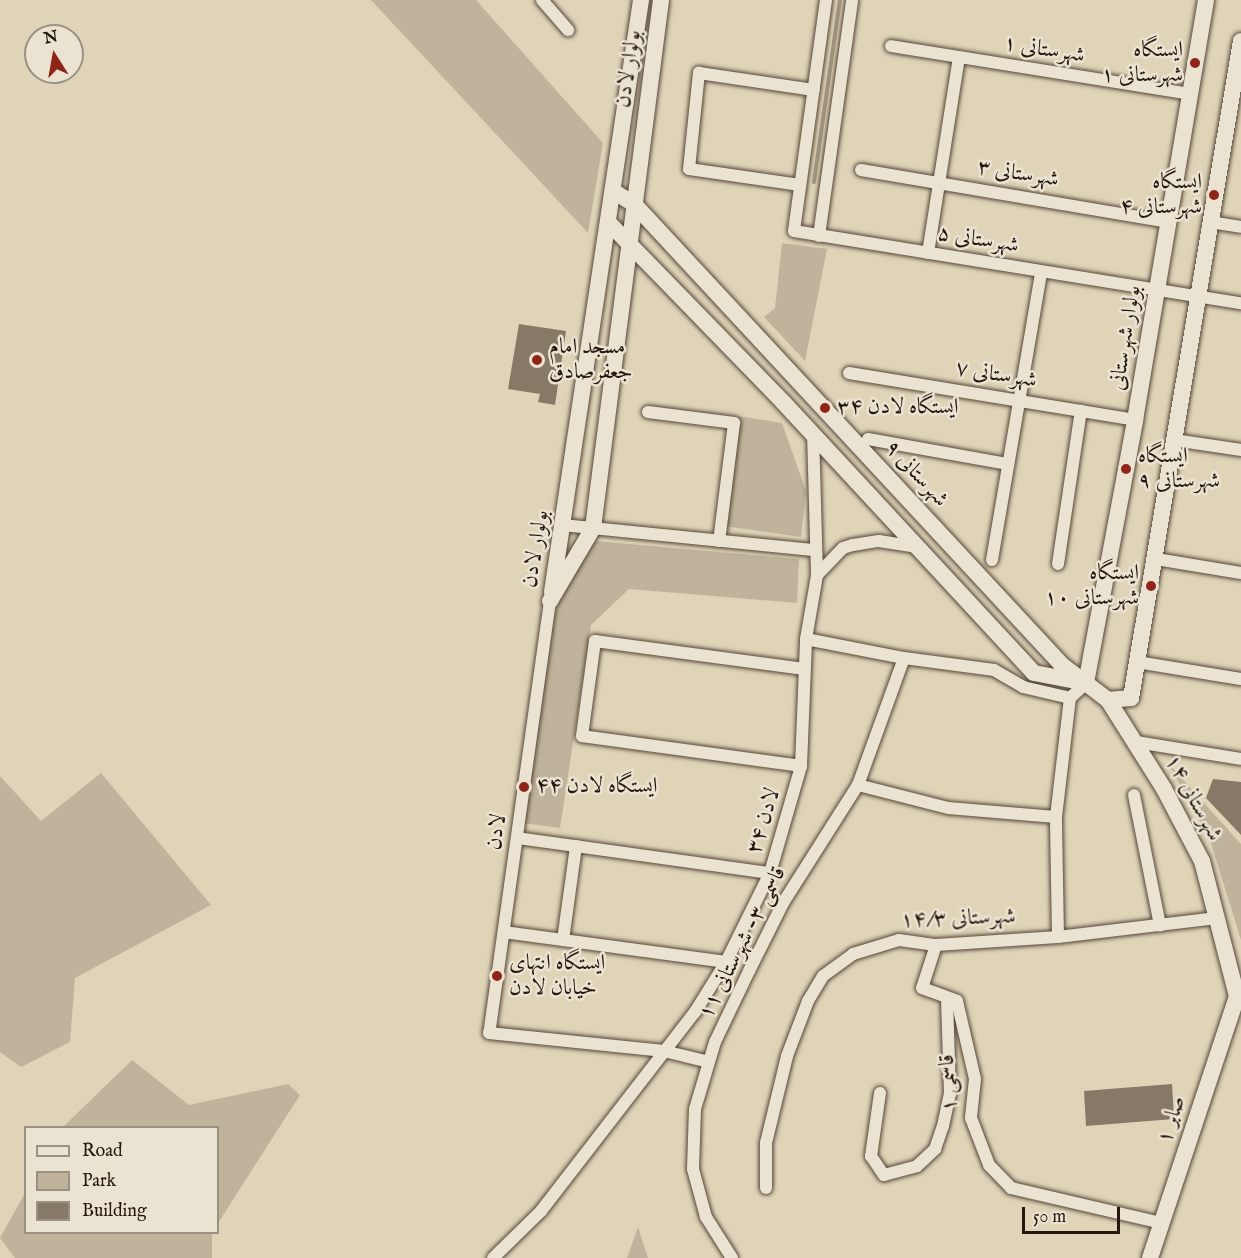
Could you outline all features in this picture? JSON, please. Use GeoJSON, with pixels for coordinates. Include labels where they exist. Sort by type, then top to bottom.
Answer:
{"type":"FeatureCollection","features":[{"type":"Feature","properties":{"kind":"street"},"geometry":{"type":"LineString","coordinates":[[542,0],[568,30]]}},
{"type":"Feature","properties":{"kind":"street","name":"بولوار لادن"},"geometry":{"type":"LineString","coordinates":[[550,602],[641,0]]}},
{"type":"Feature","properties":{"kind":"street","name":"بولوار لادن"},"geometry":{"type":"LineString","coordinates":[[550,602],[592,528],[661,0]]}},
{"type":"Feature","properties":{"kind":"street"},"geometry":{"type":"LineString","coordinates":[[814,90],[699,73],[689,169],[800,185],[814,90],[826,0]]}},
{"type":"Feature","properties":{"kind":"street"},"geometry":{"type":"LineString","coordinates":[[819,236],[852,0]]}},
{"type":"Feature","properties":{"kind":"street","name":"بولوار شهرستانی"},"geometry":{"type":"LineString","coordinates":[[1086,683],[1135,420],[1206,0]]}},
{"type":"Feature","properties":{"kind":"street"},"geometry":{"type":"LineString","coordinates":[[1108,700],[1131,698],[1156,559],[1209,222],[1236,98],[1241,41]]}},
{"type":"Feature","properties":{"kind":"street","name":"شهرستانی ۱"},"geometry":{"type":"LineString","coordinates":[[891,46],[1190,94]]}},
{"type":"Feature","properties":{"kind":"street"},"geometry":{"type":"LineString","coordinates":[[928,253],[959,57]]}},
{"type":"Feature","properties":{"kind":"street","name":"شهرستانی ۳"},"geometry":{"type":"LineString","coordinates":[[861,170],[1168,222]]}},
{"type":"Feature","properties":{"kind":"street","name":"شهرستانی ۵"},"geometry":{"type":"LineString","coordinates":[[800,185],[794,231],[1241,303]]}},
{"type":"Feature","properties":{"kind":"street","name":"شهرستانی ۹"},"geometry":{"type":"LineString","coordinates":[[613,191],[633,204],[1062,665],[1108,700]]}},
{"type":"Feature","properties":{"kind":"street"},"geometry":{"type":"LineString","coordinates":[[1209,222],[1241,227]]}},
{"type":"Feature","properties":{"kind":"street"},"geometry":{"type":"LineString","coordinates":[[609,223],[628,240],[813,434],[1034,673],[1086,683]]}},
{"type":"Feature","properties":{"kind":"street"},"geometry":{"type":"LineString","coordinates":[[992,560],[1041,272]]}},
{"type":"Feature","properties":{"kind":"street","name":"شهرستانی ۷"},"geometry":{"type":"LineString","coordinates":[[849,373],[1135,420]]}},
{"type":"Feature","properties":{"kind":"street"},"geometry":{"type":"LineString","coordinates":[[1058,564],[1081,411]]}},
{"type":"Feature","properties":{"kind":"street"},"geometry":{"type":"LineString","coordinates":[[648,412],[734,423],[719,541]]}},
{"type":"Feature","properties":{"kind":"street","name":"لادن ۳۴"},"geometry":{"type":"LineString","coordinates":[[493,1258],[541,1211],[694,1012],[726,962],[770,873],[801,766],[806,639],[817,575],[813,550],[818,515],[813,434]]}},
{"type":"Feature","properties":{"kind":"street"},"geometry":{"type":"LineString","coordinates":[[868,439],[1007,464]]}},
{"type":"Feature","properties":{"kind":"street"},"geometry":{"type":"LineString","coordinates":[[1174,440],[1241,450]]}},
{"type":"Feature","properties":{"kind":"street"},"geometry":{"type":"LineString","coordinates":[[561,525],[813,550]]}},
{"type":"Feature","properties":{"kind":"street"},"geometry":{"type":"LineString","coordinates":[[817,575],[843,548],[853,544],[879,541],[918,547]]}},
{"type":"Feature","properties":{"kind":"street"},"geometry":{"type":"LineString","coordinates":[[1156,559],[1241,573]]}},
{"type":"Feature","properties":{"kind":"street","name":"لادن"},"geometry":{"type":"LineString","coordinates":[[550,602],[489,1033],[664,1051]]}},
{"type":"Feature","properties":{"kind":"street"},"geometry":{"type":"LineString","coordinates":[[806,639],[904,658],[993,670],[1023,687],[1070,698]]}},
{"type":"Feature","properties":{"kind":"street"},"geometry":{"type":"LineString","coordinates":[[801,766],[582,736],[595,641],[804,669]]}},
{"type":"Feature","properties":{"kind":"street","name":"قاسمی ۳- شهرستانی ۱۱"},"geometry":{"type":"LineString","coordinates":[[732,1258],[706,1217],[693,1169],[695,1109],[709,1062],[783,903],[858,785],[904,658]]}},
{"type":"Feature","properties":{"kind":"street"},"geometry":{"type":"LineString","coordinates":[[1137,662],[1241,679]]}},
{"type":"Feature","properties":{"kind":"street"},"geometry":{"type":"LineString","coordinates":[[1058,937],[1056,817],[1070,698],[1086,683]]}},
{"type":"Feature","properties":{"kind":"street","name":"شهرستانی ۱۴"},"geometry":{"type":"LineString","coordinates":[[1108,700],[1136,742],[1202,861],[1239,997]]}},
{"type":"Feature","properties":{"kind":"street"},"geometry":{"type":"LineString","coordinates":[[1136,742],[1241,759]]}},
{"type":"Feature","properties":{"kind":"street"},"geometry":{"type":"LineString","coordinates":[[858,785],[948,808],[1056,817]]}},
{"type":"Feature","properties":{"kind":"street"},"geometry":{"type":"LineString","coordinates":[[1134,795],[1160,925]]}},
{"type":"Feature","properties":{"kind":"street"},"geometry":{"type":"LineString","coordinates":[[517,838],[770,873]]}},
{"type":"Feature","properties":{"kind":"street"},"geometry":{"type":"LineString","coordinates":[[563,940],[576,846]]}},
{"type":"Feature","properties":{"kind":"street","name":"شهرستانی ۱۴/۳"},"geometry":{"type":"LineString","coordinates":[[766,1188],[766,1143],[774,1100],[808,1001],[823,976],[853,954],[899,940],[936,945],[1058,937],[1217,918]]}},
{"type":"Feature","properties":{"kind":"street"},"geometry":{"type":"LineString","coordinates":[[504,932],[726,962]]}},
{"type":"Feature","properties":{"kind":"street"},"geometry":{"type":"LineString","coordinates":[[880,1093],[871,1156],[884,1175],[917,1166],[935,1149],[941,1134],[950,1094],[947,998],[922,988],[936,945]]}},
{"type":"Feature","properties":{"kind":"street","name":"صابر ۱"},"geometry":{"type":"LineString","coordinates":[[1150,1258],[1239,997]]}},
{"type":"Feature","properties":{"kind":"street","name":"قاسمی ۱"},"geometry":{"type":"LineString","coordinates":[[947,998],[957,1001],[968,1042],[975,1079],[971,1118],[988,1165],[1011,1188],[1162,1223]]}},
{"type":"Feature","properties":{"kind":"street"},"geometry":{"type":"LineString","coordinates":[[664,1051],[709,1062]]}},
{"type":"Feature","properties":{"kind":"green space"},"geometry":{"type":"Polygon","coordinates":[[[371,0],[476,0],[603,143],[588,233],[371,0]]]}},
{"type":"Feature","properties":{"kind":"green space"},"geometry":{"type":"Polygon","coordinates":[[[782,243],[827,249],[805,361],[764,317],[775,308],[782,243]]]}},
{"type":"Feature","properties":{"kind":"green space"},"geometry":{"type":"Polygon","coordinates":[[[738,416],[782,423],[806,491],[801,537],[723,526],[738,416]]]}},
{"type":"Feature","properties":{"kind":"green space"},"geometry":{"type":"Polygon","coordinates":[[[595,541],[799,559],[797,603],[629,589],[591,625],[560,828],[522,823],[550,628],[568,576],[595,541]]]}},
{"type":"Feature","properties":{"kind":"green space"},"geometry":{"type":"Polygon","coordinates":[[[1168,763],[1241,844],[1241,940],[1210,840],[1168,763]]]}},
{"type":"Feature","properties":{"kind":"green space"},"geometry":{"type":"Polygon","coordinates":[[[101,773],[211,905],[75,978],[70,1042],[21,1067],[0,1052],[0,776],[41,821],[101,773]]]}},
{"type":"Feature","properties":{"kind":"green space"},"geometry":{"type":"Polygon","coordinates":[[[132,1060],[189,1105],[288,1084],[300,1095],[219,1221],[219,1126],[64,1126],[132,1060]]]}},
{"type":"Feature","properties":{"kind":"green space"},"geometry":{"type":"Polygon","coordinates":[[[24,1195],[24,1234],[212,1234],[212,1258],[15,1258],[0,1238],[24,1195]]]}},
{"type":"Feature","properties":{"kind":"green space"},"geometry":{"type":"Polygon","coordinates":[[[638,1227],[648,1258],[627,1258],[638,1227]]]}},
{"type":"Feature","properties":{"kind":"building","name":"مسجد امام جعفرصادق"},"geometry":{"type":"Polygon","coordinates":[[[519,324],[566,331],[555,405],[538,402],[540,394],[508,389],[519,324]]]}},
{"type":"Feature","properties":{"kind":"building"},"geometry":{"type":"Polygon","coordinates":[[[1213,779],[1241,782],[1241,835],[1206,798],[1213,779]]]}},
{"type":"Feature","properties":{"kind":"building"},"geometry":{"type":"Polygon","coordinates":[[[1172,1084],[1174,1119],[1086,1126],[1084,1091],[1172,1084]]]}},
{"type":"Feature","properties":{"kind":"waterway"},"geometry":{"type":"LineString","coordinates":[[814,182],[840,0]]}},
{"type":"Feature","properties":{"kind":"place","name":"ایستگاه شهرستانی ۱"},"geometry":{"type":"Point","coordinates":[1195,63]}},
{"type":"Feature","properties":{"kind":"place","name":"ایستگاه شهرستانی ۴"},"geometry":{"type":"Point","coordinates":[1214,195]}},
{"type":"Feature","properties":{"kind":"place","name":"مسجد امام جعفرصادق"},"geometry":{"type":"Point","coordinates":[537,360]}},
{"type":"Feature","properties":{"kind":"place","name":"ایستگاه لادن ۳۴"},"geometry":{"type":"Point","coordinates":[825,408]}},
{"type":"Feature","properties":{"kind":"place","name":"ایستگاه شهرستانی ۹"},"geometry":{"type":"Point","coordinates":[1126,469]}},
{"type":"Feature","properties":{"kind":"place","name":"ایستگاه شهرستانی ۱۰"},"geometry":{"type":"Point","coordinates":[1151,586]}},
{"type":"Feature","properties":{"kind":"place","name":"ایستگاه لادن ۴۴"},"geometry":{"type":"Point","coordinates":[524,787]}},
{"type":"Feature","properties":{"kind":"place","name":"ایستگاه انتهای خیابان لادن"},"geometry":{"type":"Point","coordinates":[497,976]}}]}
